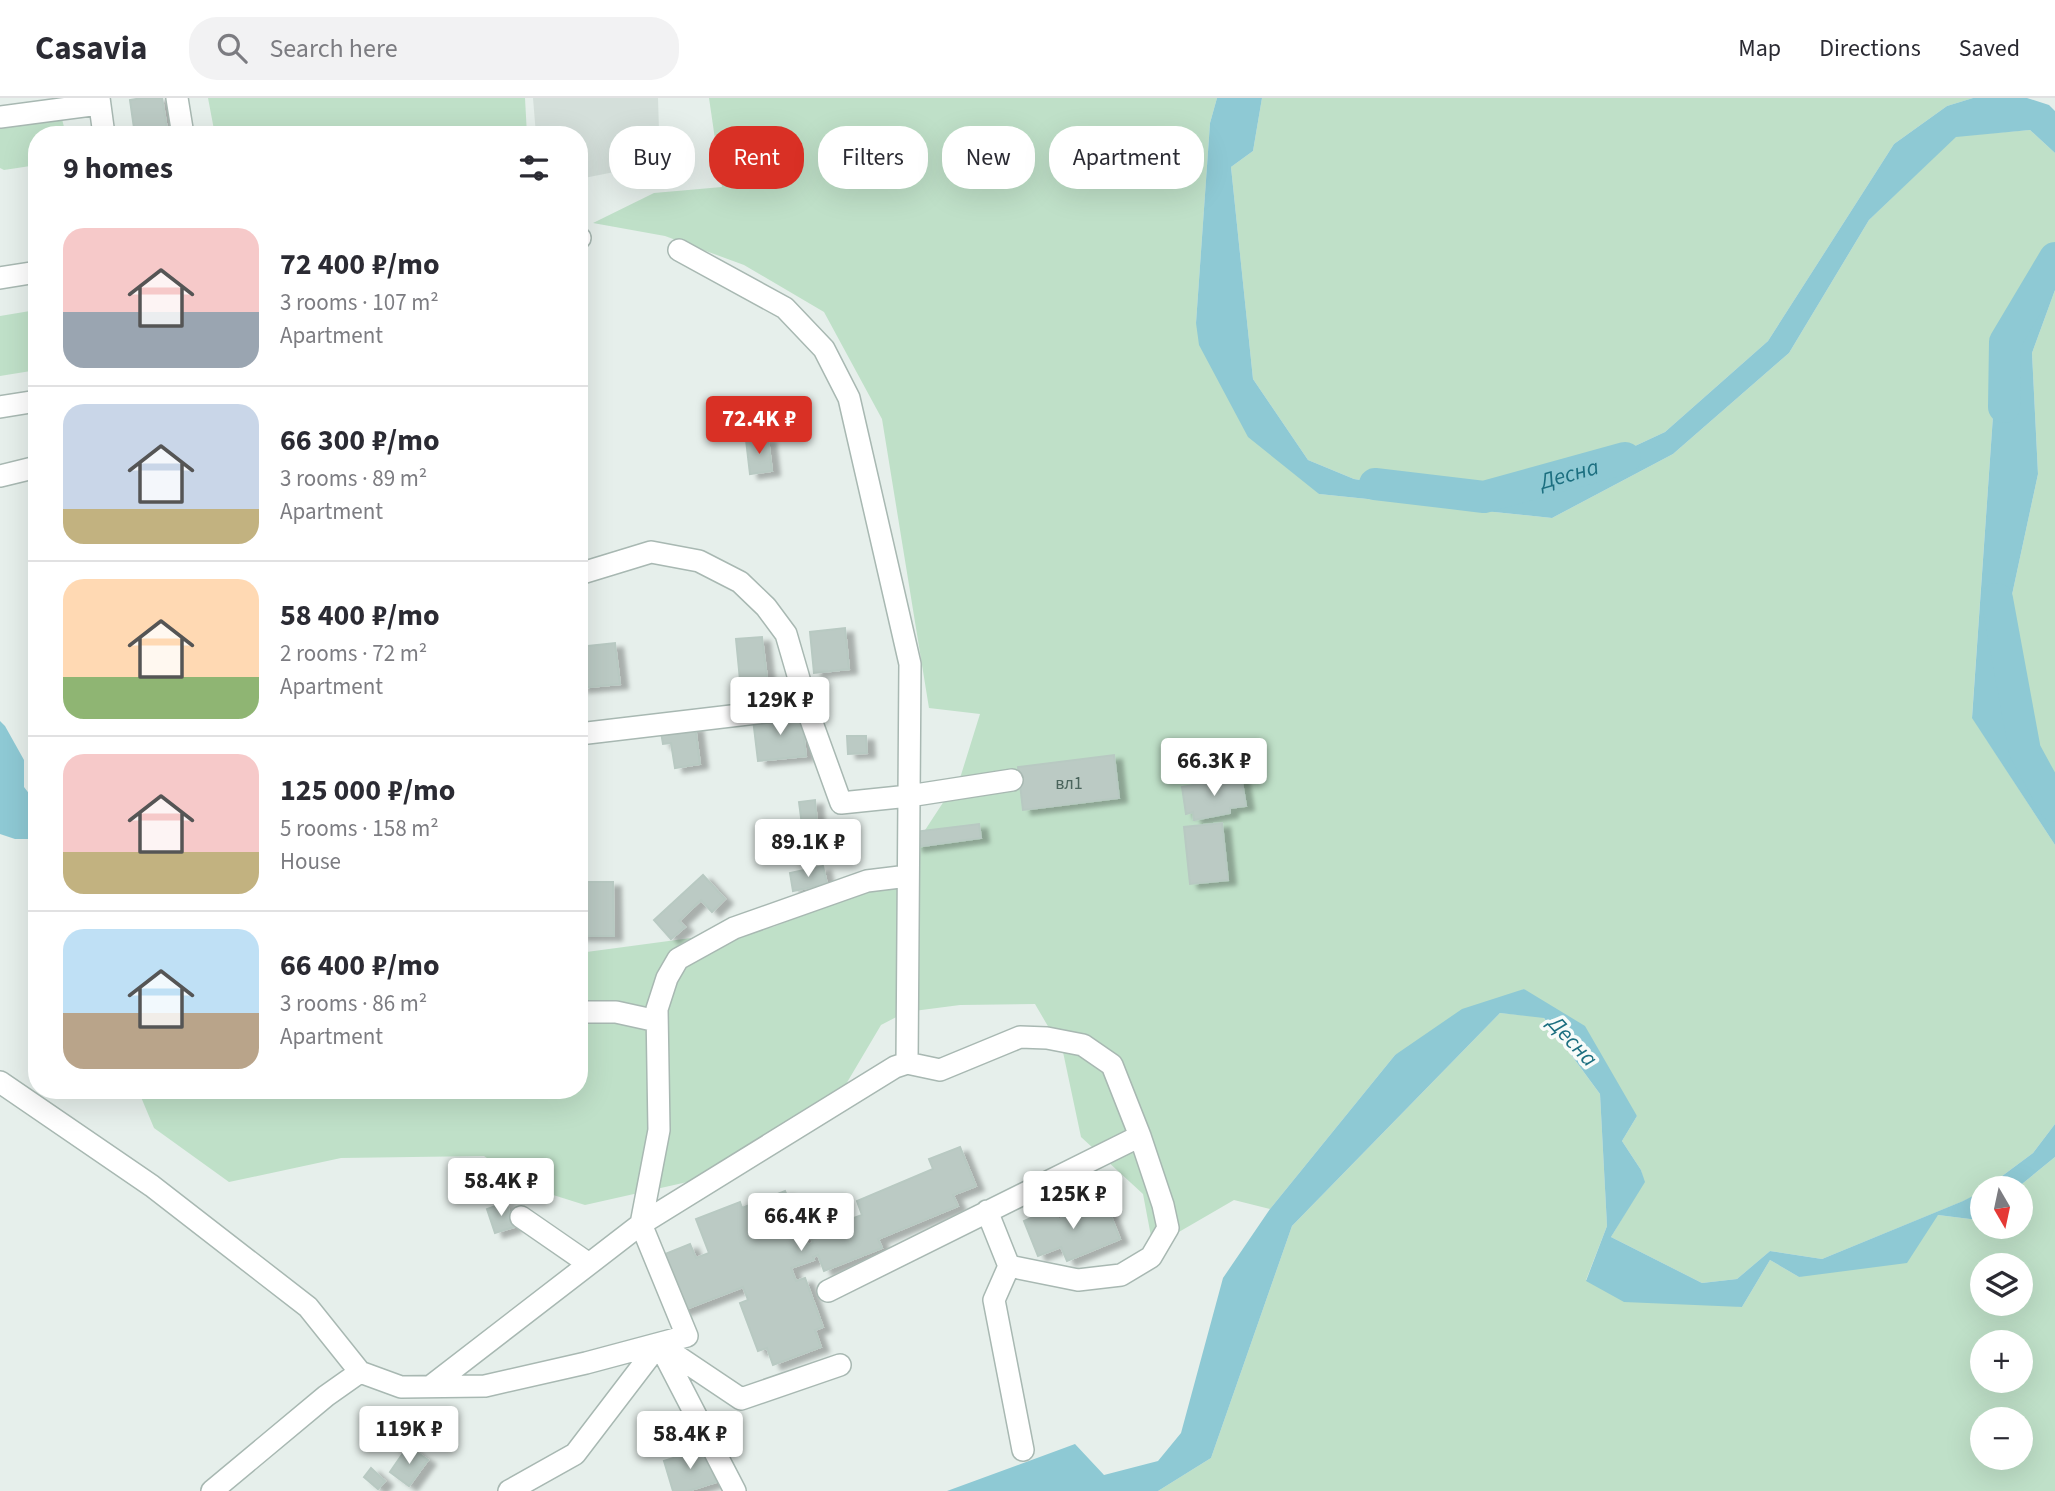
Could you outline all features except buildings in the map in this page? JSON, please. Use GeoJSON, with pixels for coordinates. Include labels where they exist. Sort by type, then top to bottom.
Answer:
{"type":"FeatureCollection","features":[{"type":"Feature","properties":{"kind":"street"},"geometry":{"type":"LineString","coordinates":[[177,98],[182,126]]}},
{"type":"Feature","properties":{"kind":"street"},"geometry":{"type":"LineString","coordinates":[[0,117],[99,101],[103,126]]}},
{"type":"Feature","properties":{"kind":"street"},"geometry":{"type":"LineString","coordinates":[[680,250],[785,308],[824,349],[849,398],[910,664],[907,1063]]}},
{"type":"Feature","properties":{"kind":"street"},"geometry":{"type":"LineString","coordinates":[[0,278],[28,273]]}},
{"type":"Feature","properties":{"kind":"street"},"geometry":{"type":"LineString","coordinates":[[0,407],[28,402]]}},
{"type":"Feature","properties":{"kind":"street"},"geometry":{"type":"LineString","coordinates":[[0,476],[28,469]]}},
{"type":"Feature","properties":{"kind":"street"},"geometry":{"type":"LineString","coordinates":[[588,571],[651,552],[699,561],[740,582],[766,607],[786,634],[807,707],[841,803],[909,796],[1012,780]]}},
{"type":"Feature","properties":{"kind":"street"},"geometry":{"type":"LineString","coordinates":[[588,733],[807,707]]}},
{"type":"Feature","properties":{"kind":"street"},"geometry":{"type":"LineString","coordinates":[[0,1082],[152,1186],[308,1307],[360,1372],[401,1387],[485,1386],[687,1336],[641,1224],[659,1130],[657,1009],[667,978],[678,959],[734,928],[867,881],[908,876]]}},
{"type":"Feature","properties":{"kind":"street"},"geometry":{"type":"LineString","coordinates":[[588,1012],[615,1012],[657,1021]]}},
{"type":"Feature","properties":{"kind":"street"},"geometry":{"type":"LineString","coordinates":[[431,1386],[641,1224],[895,1067],[907,1063],[940,1070],[1020,1037],[1047,1038],[1083,1045],[1112,1065],[1140,1136],[1168,1228],[1151,1257],[1121,1275],[1078,1280],[1009,1266]]}},
{"type":"Feature","properties":{"kind":"street"},"geometry":{"type":"LineString","coordinates":[[828,1291],[1140,1136]]}},
{"type":"Feature","properties":{"kind":"street"},"geometry":{"type":"LineString","coordinates":[[987,1211],[1009,1266],[994,1300],[1023,1450]]}},
{"type":"Feature","properties":{"kind":"street"},"geometry":{"type":"LineString","coordinates":[[521,1217],[589,1264]]}},
{"type":"Feature","properties":{"kind":"street"},"geometry":{"type":"LineString","coordinates":[[659,1344],[741,1399],[840,1366]]}},
{"type":"Feature","properties":{"kind":"street"},"geometry":{"type":"LineString","coordinates":[[509,1491],[575,1454],[659,1344]]}},
{"type":"Feature","properties":{"kind":"street"},"geometry":{"type":"LineString","coordinates":[[659,1344],[735,1491]]}},
{"type":"Feature","properties":{"kind":"street"},"geometry":{"type":"LineString","coordinates":[[212,1491],[326,1396],[360,1372]]}},
{"type":"Feature","properties":{"kind":"shaded area"},"geometry":{"type":"Polygon","coordinates":[[[533,98],[658,98],[659,126],[609,126],[609,173],[588,177],[588,126],[535,126],[533,98]]]}},
{"type":"Feature","properties":{"kind":"green space"},"geometry":{"type":"Polygon","coordinates":[[[208,98],[525,98],[527,126],[213,126],[208,98]]]}},
{"type":"Feature","properties":{"kind":"green space"},"geometry":{"type":"Polygon","coordinates":[[[709,98],[1217,98],[1210,123],[1196,323],[1319,494],[1552,518],[1673,454],[1789,353],[1869,220],[1956,136],[2030,130],[2055,153],[2055,248],[1995,387],[1972,717],[2055,845],[2055,1124],[2033,1153],[2002,1176],[1970,1176],[1970,1198],[1822,1259],[1770,1251],[1737,1279],[1702,1283],[1611,1237],[1644,1182],[1641,1170],[1622,1141],[1637,1116],[1524,989],[1395,1055],[1270,1209],[1234,1200],[1153,1247],[1143,1194],[1081,1137],[1063,1052],[1035,1004],[960,1005],[906,1012],[881,1025],[839,1096],[723,1174],[585,1205],[531,1188],[484,1156],[341,1158],[229,1182],[154,1128],[142,1099],[588,1099],[588,952],[773,927],[876,886],[899,870],[961,775],[980,714],[929,708],[882,419],[824,312],[744,265],[665,236],[593,223],[654,193],[709,188],[804,189],[804,126],[713,126],[709,98]]]}},
{"type":"Feature","properties":{"kind":"green space"},"geometry":{"type":"Polygon","coordinates":[[[1262,98],[1973,98],[1947,106],[1894,144],[1768,341],[1665,432],[1547,487],[1470,498],[1354,479],[1308,460],[1253,379],[1231,167],[1253,151],[1262,98]]]}},
{"type":"Feature","properties":{"kind":"green space"},"geometry":{"type":"Polygon","coordinates":[[[62,119],[64,126],[28,126],[28,166],[4,170],[0,168],[0,128],[62,119]]]}},
{"type":"Feature","properties":{"kind":"green space"},"geometry":{"type":"Polygon","coordinates":[[[2055,290],[2055,804],[2019,764],[2005,710],[2004,632],[2038,474],[2032,353],[2055,290]]]}},
{"type":"Feature","properties":{"kind":"green space"},"geometry":{"type":"Polygon","coordinates":[[[28,311],[28,371],[0,376],[0,316],[28,311]]]}},
{"type":"Feature","properties":{"kind":"green space"},"geometry":{"type":"Polygon","coordinates":[[[1500,1013],[1543,1017],[1600,1094],[1607,1226],[1586,1280],[1742,1307],[1770,1260],[1799,1277],[1938,1215],[1970,1219],[1970,1239],[2034,1239],[2034,1176],[2032,1176],[2055,1157],[2055,1491],[1158,1491],[1211,1458],[1292,1226],[1500,1013]]]}},
{"type":"Feature","properties":{"kind":"water"},"geometry":{"type":"Polygon","coordinates":[[[1217,98],[1262,98],[1253,151],[1231,167],[1253,379],[1308,460],[1354,479],[1470,498],[1547,487],[1665,432],[1768,341],[1894,144],[1947,106],[1973,98],[2027,98],[2049,105],[2055,111],[2055,153],[2030,130],[1956,137],[1869,220],[1789,353],[1673,454],[1552,518],[1319,494],[1248,437],[1199,345],[1196,323],[1210,123],[1217,98]]]}},
{"type":"Feature","properties":{"kind":"water"},"geometry":{"type":"Polygon","coordinates":[[[2055,248],[2055,290],[2032,353],[2038,474],[2004,632],[2005,710],[2019,763],[2055,804],[2055,845],[1972,718],[1995,387],[2055,248]]]}},
{"type":"Feature","properties":{"kind":"water"},"geometry":{"type":"Polygon","coordinates":[[[0,721],[24,760],[24,787],[28,792],[28,839],[15,839],[0,834],[0,721]]]}},
{"type":"Feature","properties":{"kind":"water"},"geometry":{"type":"Polygon","coordinates":[[[1524,989],[1585,1026],[1637,1116],[1622,1141],[1641,1170],[1645,1182],[1611,1237],[1702,1283],[1737,1279],[1770,1251],[1822,1259],[1970,1198],[1970,1219],[1938,1215],[1907,1263],[1799,1277],[1770,1260],[1742,1307],[1624,1302],[1586,1281],[1607,1226],[1600,1094],[1544,1018],[1500,1013],[1292,1226],[1211,1458],[1158,1491],[947,1491],[1075,1444],[1104,1475],[1158,1461],[1181,1433],[1223,1278],[1270,1209],[1395,1055],[1462,1009],[1524,989]]]}},
{"type":"Feature","properties":{"kind":"water"},"geometry":{"type":"Polygon","coordinates":[[[2055,1124],[2055,1157],[2032,1176],[2002,1176],[2033,1153],[2055,1124]]]}},
{"type":"Feature","properties":{"kind":"waterway","name":"Десна"},"geometry":{"type":"LineString","coordinates":[[2004,407],[2005,342],[2055,258]]}},
{"type":"Feature","properties":{"kind":"waterway","name":"Десна"},"geometry":{"type":"LineString","coordinates":[[1375,484],[1484,497],[1625,458]]}},
{"type":"Feature","properties":{"kind":"waterway","name":"Десна"},"geometry":{"type":"LineString","coordinates":[[1997,599],[2025,751],[2055,806]]}}]}
